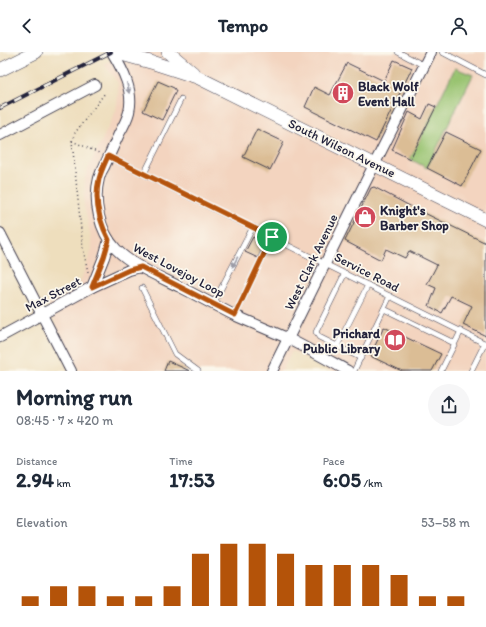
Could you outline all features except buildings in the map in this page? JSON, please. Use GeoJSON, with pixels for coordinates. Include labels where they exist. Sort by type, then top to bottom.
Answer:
{"type":"FeatureCollection","features":[{"type":"Feature","properties":{"kind":"main road"},"geometry":{"type":"LineString","coordinates":[[0,70],[36,52]]}},
{"type":"Feature","properties":{"kind":"main road","name":"South Wilson Avenue"},"geometry":{"type":"LineString","coordinates":[[113,52],[197,77],[486,220]]}},
{"type":"Feature","properties":{"kind":"main road","name":"South Wilson Avenue"},"geometry":{"type":"LineString","coordinates":[[168,52],[197,77]]}},
{"type":"Feature","properties":{"kind":"street","name":"West Lovejoy Loop"},"geometry":{"type":"LineString","coordinates":[[113,52],[125,77],[129,89],[130,102],[126,121],[104,155],[97,190],[99,216],[109,240],[126,258],[141,267],[235,315],[288,339],[348,371]]}},
{"type":"Feature","properties":{"kind":"street","name":"West Clark Avenue"},"geometry":{"type":"LineString","coordinates":[[272,371],[374,164],[432,52]]}},
{"type":"Feature","properties":{"kind":"street"},"geometry":{"type":"LineString","coordinates":[[0,135],[95,86]]}},
{"type":"Feature","properties":{"kind":"street"},"geometry":{"type":"LineString","coordinates":[[0,232],[71,371]]}},
{"type":"Feature","properties":{"kind":"street"},"geometry":{"type":"LineString","coordinates":[[92,287],[109,240]]}},
{"type":"Feature","properties":{"kind":"street","name":"Max Street"},"geometry":{"type":"LineString","coordinates":[[0,337],[92,287],[129,270],[141,267]]}},
{"type":"Feature","properties":{"kind":"lane"},"geometry":{"type":"LineString","coordinates":[[398,52],[425,66]]}},
{"type":"Feature","properties":{"kind":"lane"},"geometry":{"type":"LineString","coordinates":[[442,52],[486,75]]}},
{"type":"Feature","properties":{"kind":"lane"},"geometry":{"type":"LineString","coordinates":[[144,174],[181,99]]}},
{"type":"Feature","properties":{"kind":"lane","name":"Service Road"},"geometry":{"type":"LineString","coordinates":[[104,155],[486,343]]}},
{"type":"Feature","properties":{"kind":"lane"},"geometry":{"type":"LineString","coordinates":[[213,304],[253,228]]}},
{"type":"Feature","properties":{"kind":"lane"},"geometry":{"type":"LineString","coordinates":[[235,315],[272,237]]}},
{"type":"Feature","properties":{"kind":"lane"},"geometry":{"type":"LineString","coordinates":[[345,273],[316,332],[319,337],[361,358]]}},
{"type":"Feature","properties":{"kind":"lane"},"geometry":{"type":"LineString","coordinates":[[337,346],[368,285]]}},
{"type":"Feature","properties":{"kind":"lane"},"geometry":{"type":"LineString","coordinates":[[142,288],[175,354],[198,371]]}},
{"type":"Feature","properties":{"kind":"lane"},"geometry":{"type":"LineString","coordinates":[[354,371],[390,296]]}},
{"type":"Feature","properties":{"kind":"lane"},"geometry":{"type":"LineString","coordinates":[[384,310],[454,343]]}},
{"type":"Feature","properties":{"kind":"lane"},"geometry":{"type":"LineString","coordinates":[[441,371],[461,331]]}},
{"type":"Feature","properties":{"kind":"lane"},"geometry":{"type":"LineString","coordinates":[[471,371],[486,343]]}},
{"type":"Feature","properties":{"kind":"path"},"geometry":{"type":"LineString","coordinates":[[88,272],[83,248],[72,141],[75,133],[105,93]]}},
{"type":"Feature","properties":{"kind":"path"},"geometry":{"type":"LineString","coordinates":[[72,141],[104,155]]}},
{"type":"Feature","properties":{"kind":"shaded area"},"geometry":{"type":"Polygon","coordinates":[[[127,52],[486,52],[486,371],[332,371],[292,351],[282,371],[79,371],[46,303],[78,288],[92,249],[84,205],[85,177],[116,111],[118,95],[118,83],[104,64],[127,52]]]}},
{"type":"Feature","properties":{"kind":"green space"},"geometry":{"type":"Polygon","coordinates":[[[455,68],[473,75],[427,168],[410,159],[455,68]]]}},
{"type":"Feature","properties":{"kind":"railway"},"geometry":{"type":"LineString","coordinates":[[0,108],[111,52]]}},
{"type":"Feature","properties":{"kind":"place","name":"Black Wolf Event Hall"},"geometry":{"type":"Point","coordinates":[343,93]}},
{"type":"Feature","properties":{"kind":"place","name":"Knight's Barber Shop"},"geometry":{"type":"Point","coordinates":[365,217]}},
{"type":"Feature","properties":{"kind":"place","name":"Prichard Public Library"},"geometry":{"type":"Point","coordinates":[395,340]}},
{"type":"Feature","properties":{"kind":"route"},"geometry":{"type":"LineString","coordinates":[[108,156],[272,237],[235,315],[141,267],[129,270],[92,287],[109,240],[99,216],[97,203],[99,178],[108,156]]}}]}
